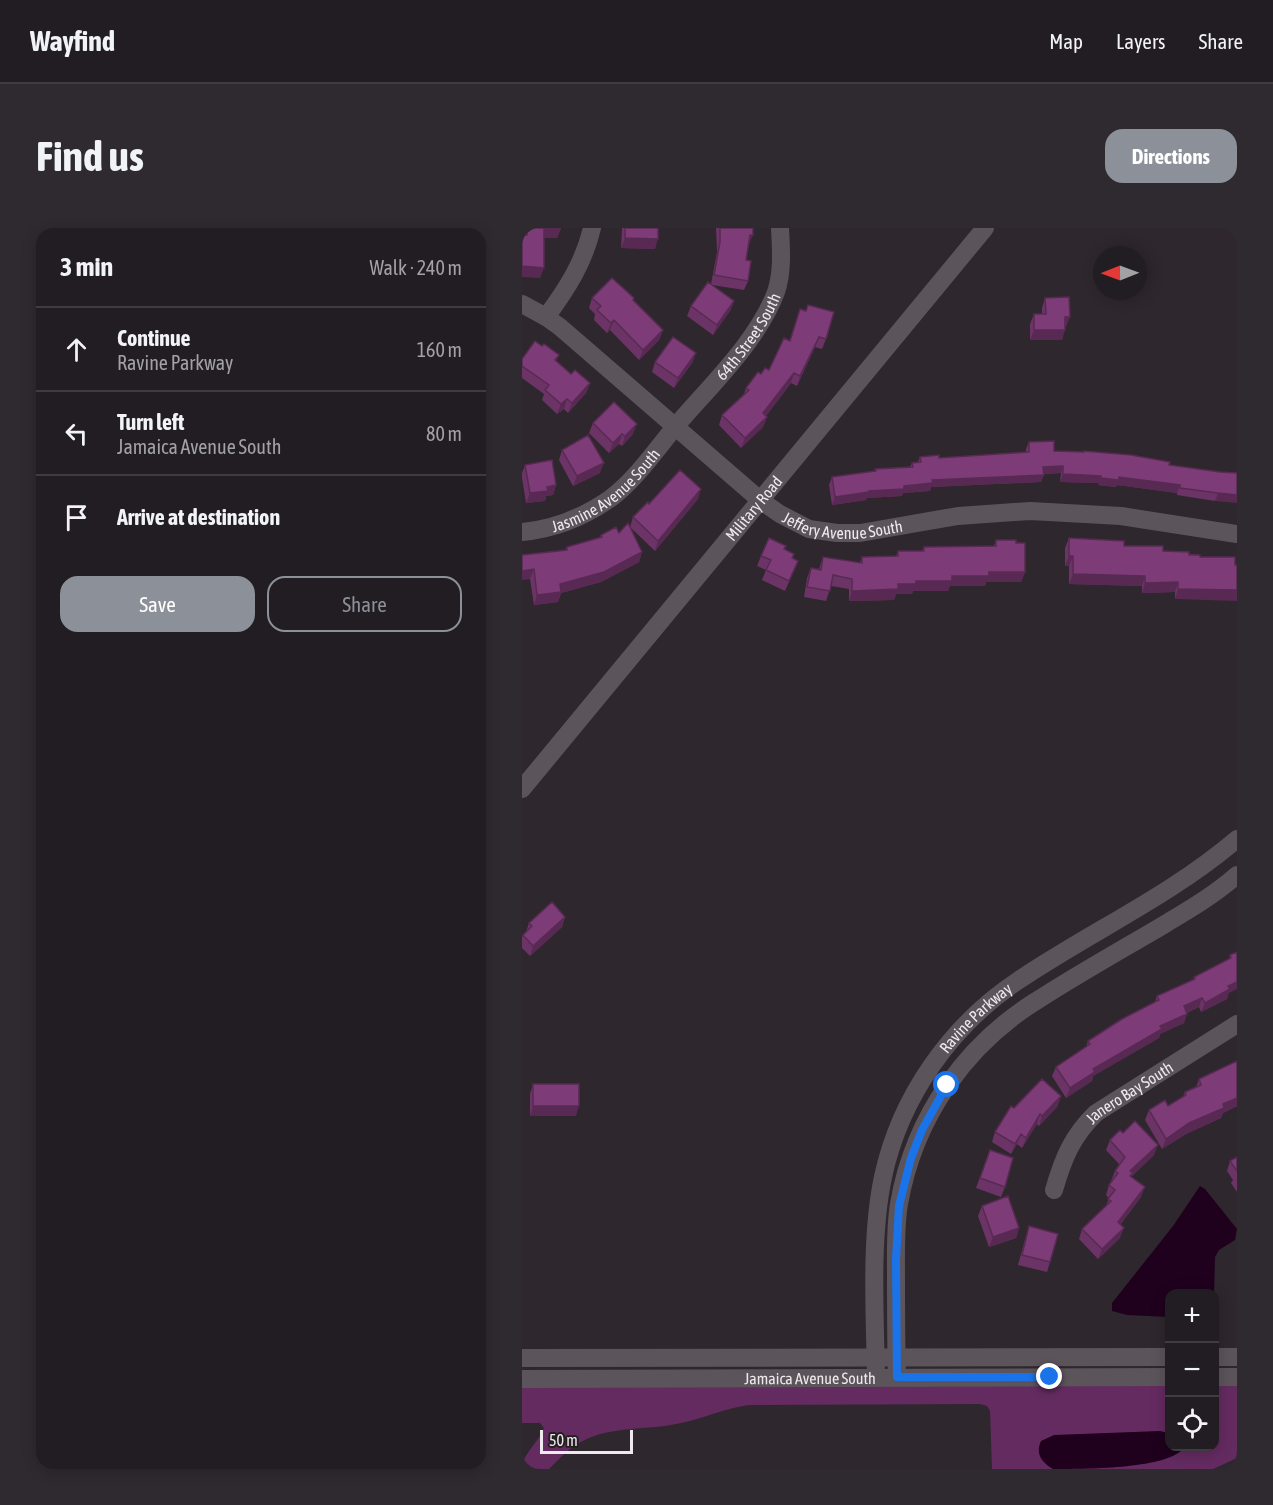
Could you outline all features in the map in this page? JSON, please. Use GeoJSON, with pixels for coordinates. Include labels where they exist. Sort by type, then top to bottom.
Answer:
{"type":"FeatureCollection","features":[{"type":"Feature","properties":{"kind":"street"},"geometry":{"type":"LineString","coordinates":[[546,316],[562,296],[583,259],[592,228]]}},
{"type":"Feature","properties":{"kind":"street","name":"64th Street South"},"geometry":{"type":"LineString","coordinates":[[675,428],[744,348],[769,306],[781,271],[780,228]]}},
{"type":"Feature","properties":{"kind":"street","name":"Military Road"},"geometry":{"type":"LineString","coordinates":[[522,789],[986,228]]}},
{"type":"Feature","properties":{"kind":"street","name":"Jeffery Avenue South"},"geometry":{"type":"LineString","coordinates":[[522,304],[546,316],[760,500],[780,514],[809,528],[837,533],[860,533],[957,516],[1030,511],[1121,516],[1237,534]]}},
{"type":"Feature","properties":{"kind":"street","name":"Jasmine Avenue South"},"geometry":{"type":"LineString","coordinates":[[522,532],[546,528],[578,518],[612,497],[625,486],[675,428]]}},
{"type":"Feature","properties":{"kind":"street","name":"Ravine Parkway"},"geometry":{"type":"LineString","coordinates":[[876,1377],[876,1236],[883,1178],[903,1116],[924,1077],[965,1024],[1000,993],[1047,962],[1184,881],[1237,839]]}},
{"type":"Feature","properties":{"kind":"street","name":"Ravine Parkway"},"geometry":{"type":"LineString","coordinates":[[897,1377],[896,1259],[899,1206],[911,1158],[922,1130],[947,1085],[978,1047],[1017,1013],[1181,915],[1237,875]]}},
{"type":"Feature","properties":{"kind":"street","name":"Janero Bay South"},"geometry":{"type":"LineString","coordinates":[[1053,1190],[1074,1138],[1082,1126],[1096,1113],[1237,1024]]}},
{"type":"Feature","properties":{"kind":"street","name":"Jamaica Avenue South"},"geometry":{"type":"LineString","coordinates":[[522,1358],[1165,1357]]}},
{"type":"Feature","properties":{"kind":"street"},"geometry":{"type":"LineString","coordinates":[[1219,1357],[1237,1357]]}},
{"type":"Feature","properties":{"kind":"street","name":"Jamaica Avenue South"},"geometry":{"type":"LineString","coordinates":[[522,1379],[1165,1377]]}},
{"type":"Feature","properties":{"kind":"street"},"geometry":{"type":"LineString","coordinates":[[1219,1377],[1237,1377]]}},
{"type":"Feature","properties":{"kind":"shaded area"},"geometry":{"type":"Polygon","coordinates":[[[1200,1186],[1205,1189],[1237,1229],[1235,1240],[1219,1250],[1215,1257],[1214,1289],[1165,1289],[1165,1317],[1127,1315],[1112,1311],[1112,1303],[1173,1226],[1200,1186]]]}},
{"type":"Feature","properties":{"kind":"shaded area"},"geometry":{"type":"Polygon","coordinates":[[[1165,1382],[1165,1451],[1219,1451],[1219,1382],[1237,1382],[1237,1458],[1213,1469],[992,1469],[990,1411],[987,1406],[980,1404],[749,1405],[681,1423],[605,1433],[577,1444],[549,1469],[522,1469],[525,1458],[544,1428],[540,1423],[522,1423],[522,1384],[1165,1382]]]}},
{"type":"Feature","properties":{"kind":"shaded area"},"geometry":{"type":"Polygon","coordinates":[[[1160,1431],[1165,1432],[1165,1451],[1180,1451],[1158,1461],[1122,1467],[1053,1469],[1043,1461],[1039,1454],[1039,1446],[1041,1441],[1054,1435],[1160,1431]]]}},
{"type":"Feature","properties":{"kind":"building"},"geometry":{"type":"Polygon","coordinates":[[[527,228],[544,228],[544,268],[522,266],[522,235],[527,235],[527,228]]]}},
{"type":"Feature","properties":{"kind":"building"},"geometry":{"type":"Polygon","coordinates":[[[625,228],[658,228],[658,239],[625,238],[625,228]]]}},
{"type":"Feature","properties":{"kind":"building"},"geometry":{"type":"Polygon","coordinates":[[[720,228],[753,228],[746,260],[751,261],[748,281],[714,275],[720,228]]]}},
{"type":"Feature","properties":{"kind":"building"},"geometry":{"type":"Polygon","coordinates":[[[612,278],[663,330],[643,350],[614,320],[611,323],[597,310],[601,306],[592,298],[612,278]]]}},
{"type":"Feature","properties":{"kind":"building"},"geometry":{"type":"Polygon","coordinates":[[[708,282],[734,301],[717,325],[691,306],[708,282]]]}},
{"type":"Feature","properties":{"kind":"building"},"geometry":{"type":"Polygon","coordinates":[[[1069,297],[1070,317],[1065,317],[1065,330],[1034,330],[1034,314],[1046,314],[1045,298],[1069,297]]]}},
{"type":"Feature","properties":{"kind":"building"},"geometry":{"type":"Polygon","coordinates":[[[808,305],[834,312],[826,339],[819,337],[800,376],[794,373],[763,413],[767,417],[745,438],[722,415],[749,390],[746,388],[758,372],[761,374],[765,368],[769,370],[784,338],[790,341],[800,309],[806,311],[808,305]]]}},
{"type":"Feature","properties":{"kind":"building"},"geometry":{"type":"Polygon","coordinates":[[[673,337],[696,353],[678,378],[655,362],[673,337]]]}},
{"type":"Feature","properties":{"kind":"building"},"geometry":{"type":"Polygon","coordinates":[[[535,341],[542,346],[544,344],[559,355],[555,360],[571,374],[575,370],[590,383],[572,403],[567,399],[561,404],[545,390],[549,385],[522,366],[522,359],[535,341]]]}},
{"type":"Feature","properties":{"kind":"building"},"geometry":{"type":"Polygon","coordinates":[[[614,402],[637,424],[625,436],[622,434],[613,443],[593,423],[614,402]]]}},
{"type":"Feature","properties":{"kind":"building"},"geometry":{"type":"Polygon","coordinates":[[[588,435],[604,463],[577,476],[562,450],[588,435]]]}},
{"type":"Feature","properties":{"kind":"building"},"geometry":{"type":"Polygon","coordinates":[[[1054,441],[1054,451],[1131,455],[1170,462],[1169,465],[1237,473],[1237,495],[1119,477],[1119,480],[1101,478],[1101,476],[1063,474],[1063,466],[1043,467],[1044,475],[932,480],[933,483],[904,486],[904,489],[869,491],[835,497],[832,477],[876,471],[875,469],[913,467],[912,463],[921,462],[920,457],[939,455],[939,458],[1029,452],[1029,442],[1054,441]]]}},
{"type":"Feature","properties":{"kind":"building"},"geometry":{"type":"Polygon","coordinates":[[[552,460],[556,485],[547,487],[548,491],[530,493],[525,465],[552,460]]]}},
{"type":"Feature","properties":{"kind":"building"},"geometry":{"type":"Polygon","coordinates":[[[680,470],[701,489],[658,541],[633,517],[648,502],[649,504],[680,470]]]}},
{"type":"Feature","properties":{"kind":"building"},"geometry":{"type":"Polygon","coordinates":[[[628,523],[642,552],[604,572],[560,584],[561,592],[537,595],[534,569],[522,571],[522,555],[567,550],[567,547],[602,537],[601,535],[616,527],[619,533],[628,523]]]}},
{"type":"Feature","properties":{"kind":"building"},"geometry":{"type":"Polygon","coordinates":[[[769,538],[786,546],[784,549],[794,554],[792,558],[798,561],[789,581],[766,570],[771,560],[761,556],[769,538]]]}},
{"type":"Feature","properties":{"kind":"building"},"geometry":{"type":"Polygon","coordinates":[[[1069,538],[1124,541],[1124,546],[1163,546],[1163,551],[1189,552],[1189,555],[1200,555],[1200,557],[1235,557],[1237,590],[1178,589],[1178,582],[1145,583],[1145,576],[1073,574],[1073,556],[1069,556],[1069,538]]]}},
{"type":"Feature","properties":{"kind":"building"},"geometry":{"type":"Polygon","coordinates":[[[996,540],[1016,540],[1016,543],[1025,543],[1025,572],[989,572],[989,576],[952,576],[952,581],[916,581],[916,584],[898,584],[898,589],[852,591],[852,579],[833,575],[830,591],[807,587],[811,568],[821,570],[823,557],[862,563],[862,557],[898,556],[898,551],[924,551],[924,547],[996,546],[996,540]]]}},
{"type":"Feature","properties":{"kind":"building"},"geometry":{"type":"Polygon","coordinates":[[[552,902],[565,917],[533,946],[523,935],[532,926],[529,923],[552,902]]]}},
{"type":"Feature","properties":{"kind":"building"},"geometry":{"type":"Polygon","coordinates":[[[1237,952],[1237,982],[1228,986],[1230,989],[1205,1003],[1202,998],[1184,1006],[1187,1014],[1160,1026],[1162,1029],[1093,1069],[1095,1072],[1070,1088],[1056,1067],[1090,1044],[1088,1041],[1122,1019],[1159,1000],[1157,996],[1195,979],[1194,977],[1231,958],[1230,955],[1237,952]]]}},
{"type":"Feature","properties":{"kind":"building"},"geometry":{"type":"Polygon","coordinates":[[[1237,1061],[1237,1098],[1223,1104],[1224,1108],[1189,1123],[1166,1139],[1149,1110],[1165,1100],[1168,1106],[1186,1095],[1185,1092],[1201,1085],[1199,1079],[1237,1061]]]}},
{"type":"Feature","properties":{"kind":"building"},"geometry":{"type":"Polygon","coordinates":[[[1042,1079],[1061,1096],[1042,1116],[1040,1114],[1026,1138],[1021,1134],[1015,1144],[995,1132],[1011,1106],[1014,1108],[1042,1079]]]}},
{"type":"Feature","properties":{"kind":"building"},"geometry":{"type":"Polygon","coordinates":[[[533,1084],[579,1084],[579,1106],[533,1106],[533,1084]]]}},
{"type":"Feature","properties":{"kind":"building"},"geometry":{"type":"Polygon","coordinates":[[[1135,1121],[1158,1145],[1130,1171],[1133,1173],[1130,1176],[1145,1187],[1118,1222],[1124,1228],[1102,1249],[1082,1229],[1111,1201],[1108,1199],[1115,1190],[1109,1185],[1118,1173],[1115,1171],[1125,1157],[1110,1140],[1120,1130],[1123,1133],[1135,1121]]]}},
{"type":"Feature","properties":{"kind":"building"},"geometry":{"type":"Polygon","coordinates":[[[990,1150],[1013,1158],[1005,1187],[980,1178],[990,1150]]]}},
{"type":"Feature","properties":{"kind":"building"},"geometry":{"type":"Polygon","coordinates":[[[1237,1157],[1237,1171],[1230,1161],[1237,1157]]]}},
{"type":"Feature","properties":{"kind":"building"},"geometry":{"type":"Polygon","coordinates":[[[1008,1196],[1019,1228],[993,1237],[982,1206],[1008,1196]]]}},
{"type":"Feature","properties":{"kind":"building"},"geometry":{"type":"Polygon","coordinates":[[[1029,1226],[1058,1234],[1050,1262],[1022,1255],[1029,1226]]]}},
{"type":"Feature","properties":{"kind":"route"},"geometry":{"type":"LineString","coordinates":[[947,1085],[922,1130],[904,1181],[899,1206],[896,1259],[897,1377],[1050,1377]]}}]}
